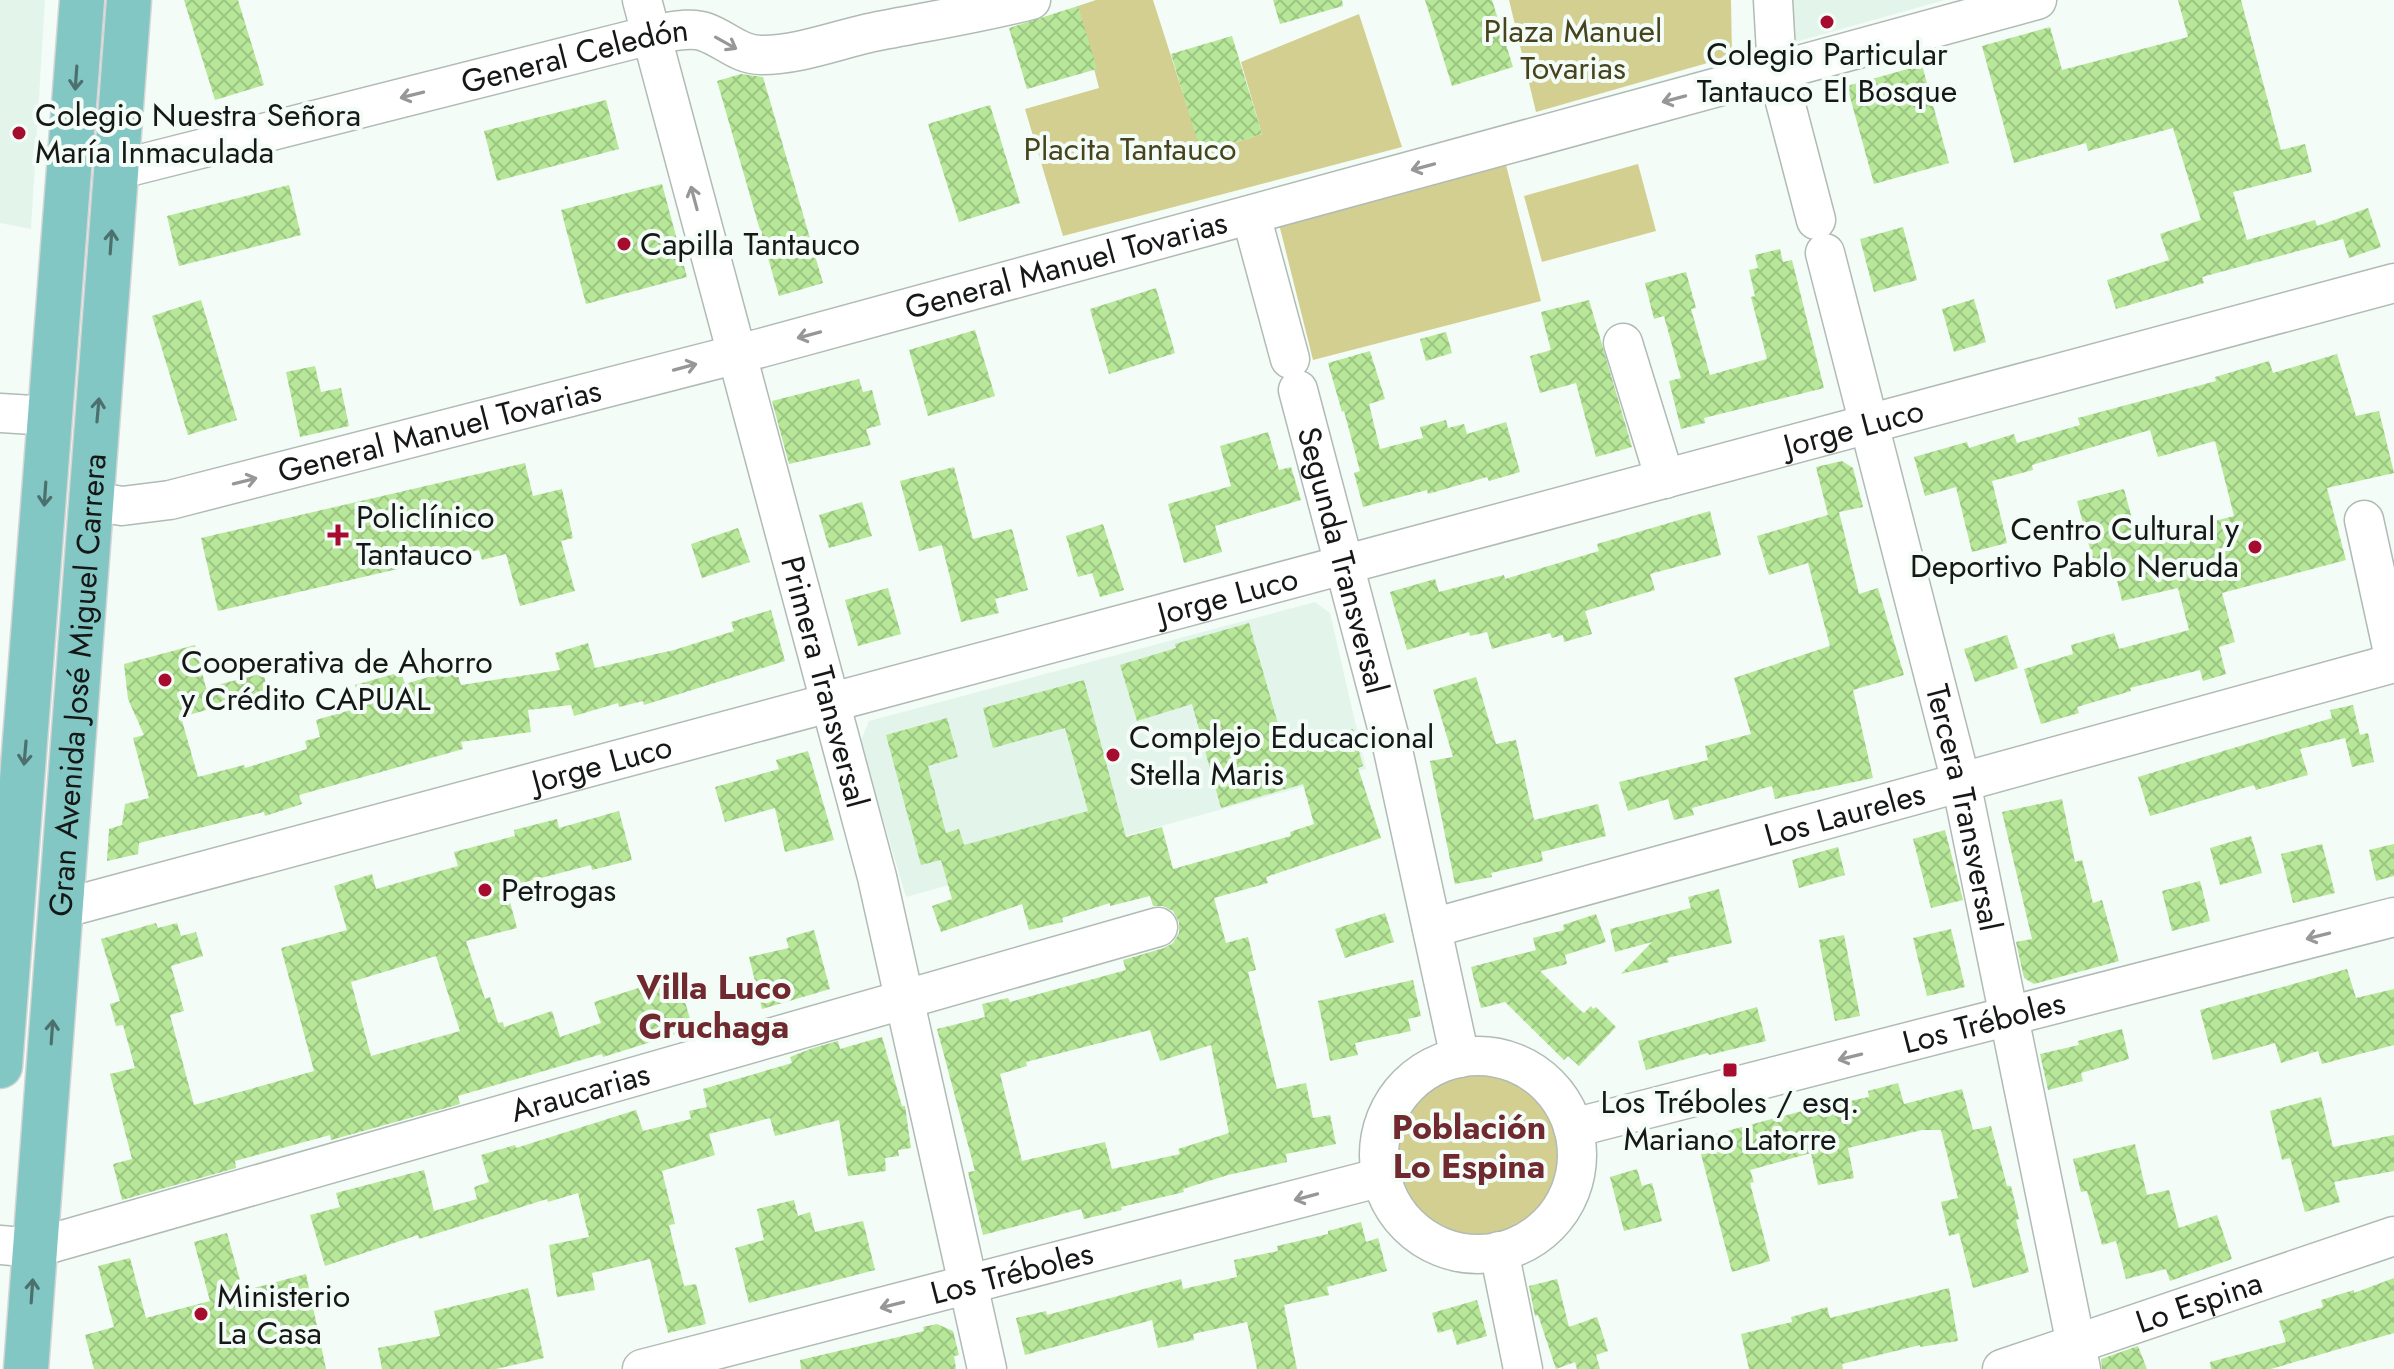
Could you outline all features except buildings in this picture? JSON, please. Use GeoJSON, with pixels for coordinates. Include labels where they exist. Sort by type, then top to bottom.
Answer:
{"type":"FeatureCollection","features":[{"type":"Feature","properties":{"kind":"main road","name":"Gran Avenida José Miguel Carrera"},"geometry":{"type":"LineString","coordinates":[[0,1066],[82,0]]}},
{"type":"Feature","properties":{"kind":"main road","name":"Gran Avenida José Miguel Carrera"},"geometry":{"type":"LineString","coordinates":[[26,1369],[18,1246],[61,909],[129,0]]}},
{"type":"Feature","properties":{"kind":"street","name":"General Celedón"},"geometry":{"type":"LineString","coordinates":[[117,170],[646,17],[704,32],[742,52],[760,55],[809,48],[1031,0]]}},
{"type":"Feature","properties":{"kind":"street","name":"Tercera Transversal"},"geometry":{"type":"LineString","coordinates":[[1773,0],[1777,71],[1871,424],[1961,782],[2078,1357]]}},
{"type":"Feature","properties":{"kind":"street","name":"General Manuel Tovarias"},"geometry":{"type":"LineString","coordinates":[[91,501],[122,506],[170,500],[736,354],[2037,0]]}},
{"type":"Feature","properties":{"kind":"street","name":"Primera Transversal"},"geometry":{"type":"LineString","coordinates":[[646,17],[877,877],[987,1369]]}},
{"type":"Feature","properties":{"kind":"street","name":"Segunda Transversal"},"geometry":{"type":"LineString","coordinates":[[1251,215],[1390,738],[1460,1058]]}},
{"type":"Feature","properties":{"kind":"street","name":"Jorge Luco"},"geometry":{"type":"LineString","coordinates":[[61,909],[2394,283]]}},
{"type":"Feature","properties":{"kind":"street"},"geometry":{"type":"LineString","coordinates":[[1623,343],[1665,479]]}},
{"type":"Feature","properties":{"kind":"street"},"geometry":{"type":"LineString","coordinates":[[0,413],[50,416]]}},
{"type":"Feature","properties":{"kind":"street"},"geometry":{"type":"LineString","coordinates":[[2364,520],[2394,660]]}},
{"type":"Feature","properties":{"kind":"street","name":"Los Laureles"},"geometry":{"type":"LineString","coordinates":[[1432,928],[2394,660]]}},
{"type":"Feature","properties":{"kind":"street","name":"Los Tréboles"},"geometry":{"type":"LineString","coordinates":[[1573,1128],[2394,917]]}},
{"type":"Feature","properties":{"kind":"street","name":"Araucarias"},"geometry":{"type":"LineString","coordinates":[[18,1246],[1158,927]]}},
{"type":"Feature","properties":{"kind":"street"},"geometry":{"type":"LineString","coordinates":[[1460,1058],[1497,1058],[1531,1071],[1558,1095],[1573,1128],[1577,1143],[1575,1175],[1563,1205],[1542,1230],[1499,1251],[1466,1253],[1425,1238],[1395,1209],[1382,1177],[1379,1162],[1382,1130],[1395,1101],[1417,1077],[1460,1058]]}},
{"type":"Feature","properties":{"kind":"street","name":"Los Tréboles"},"geometry":{"type":"LineString","coordinates":[[644,1369],[1382,1177]]}},
{"type":"Feature","properties":{"kind":"street","name":"Lo Espina"},"geometry":{"type":"LineString","coordinates":[[2002,1369],[2078,1357],[2394,1236]]}},
{"type":"Feature","properties":{"kind":"street"},"geometry":{"type":"LineString","coordinates":[[1499,1251],[1523,1369]]}},
{"type":"Feature","properties":{"kind":"shaded area","name":"Colegio Nuestra Señora María Inmaculada"},"geometry":{"type":"Polygon","coordinates":[[[0,0],[45,0],[31,229],[0,223],[0,0]]]}},
{"type":"Feature","properties":{"kind":"shaded area","name":"Colegio Particular Tantauco El Bosque"},"geometry":{"type":"Polygon","coordinates":[[[1787,0],[1945,0],[1788,44],[1787,0]]]}},
{"type":"Feature","properties":{"kind":"shaded area","name":"Complejo Educacional Stella Maris"},"geometry":{"type":"Polygon","coordinates":[[[1315,602],[1330,613],[1366,769],[906,897],[860,742],[869,721],[1315,602]]]}},
{"type":"Feature","properties":{"kind":"green space","name":"Placita Tantauco"},"geometry":{"type":"Polygon","coordinates":[[[1096,0],[1153,0],[1202,153],[1262,134],[1241,62],[1359,14],[1402,147],[1063,236],[1025,109],[1099,88],[1078,6],[1096,0]]]}},
{"type":"Feature","properties":{"kind":"green space","name":"Plaza Manuel Tovarias"},"geometry":{"type":"Polygon","coordinates":[[[1509,0],[1731,0],[1732,56],[1536,112],[1509,0]]]}},
{"type":"Feature","properties":{"kind":"green space"},"geometry":{"type":"Polygon","coordinates":[[[1638,164],[1656,231],[1542,262],[1524,196],[1638,164]]]}},
{"type":"Feature","properties":{"kind":"green space"},"geometry":{"type":"Polygon","coordinates":[[[1506,165],[1541,301],[1313,360],[1279,224],[1506,165]]]}},
{"type":"Feature","properties":{"kind":"green space"},"geometry":{"type":"Polygon","coordinates":[[[1479,1071],[1511,1077],[1539,1095],[1557,1123],[1563,1155],[1557,1187],[1539,1215],[1511,1233],[1479,1239],[1447,1233],[1419,1215],[1401,1187],[1395,1155],[1401,1123],[1419,1095],[1447,1077],[1479,1071]]]}},
{"type":"Feature","properties":{"kind":"place","name":"Colegio Particular Tantauco El Bosque"},"geometry":{"type":"Point","coordinates":[1827,22]}},
{"type":"Feature","properties":{"kind":"place","name":"Colegio Nuestra Señora María Inmaculada"},"geometry":{"type":"Point","coordinates":[19,133]}},
{"type":"Feature","properties":{"kind":"place","name":"Capilla Tantauco"},"geometry":{"type":"Point","coordinates":[624,244]}},
{"type":"Feature","properties":{"kind":"place","name":"Policlínico Tantauco"},"geometry":{"type":"Point","coordinates":[338,535]}},
{"type":"Feature","properties":{"kind":"place","name":"Centro Cultural y Deportivo Pablo Neruda"},"geometry":{"type":"Point","coordinates":[2255,547]}},
{"type":"Feature","properties":{"kind":"place","name":"Cooperativa de Ahorro y Crédito CAPUAL"},"geometry":{"type":"Point","coordinates":[165,680]}},
{"type":"Feature","properties":{"kind":"place","name":"Complejo Educacional Stella Maris"},"geometry":{"type":"Point","coordinates":[1113,755]}},
{"type":"Feature","properties":{"kind":"place","name":"Petrogas"},"geometry":{"type":"Point","coordinates":[485,890]}},
{"type":"Feature","properties":{"kind":"place","name":"Los Tréboles / esq. Mariano Latorre"},"geometry":{"type":"Point","coordinates":[1730,1070]}},
{"type":"Feature","properties":{"kind":"place","name":"Ministerio La Casa"},"geometry":{"type":"Point","coordinates":[201,1314]}},
{"type":"Feature","properties":{"kind":"district","name":"Villa Luco Cruchaga"},"geometry":{"type":"Point","coordinates":[714,1006]}},
{"type":"Feature","properties":{"kind":"district","name":"Población Lo Espina"},"geometry":{"type":"Point","coordinates":[1469,1146]}}]}
